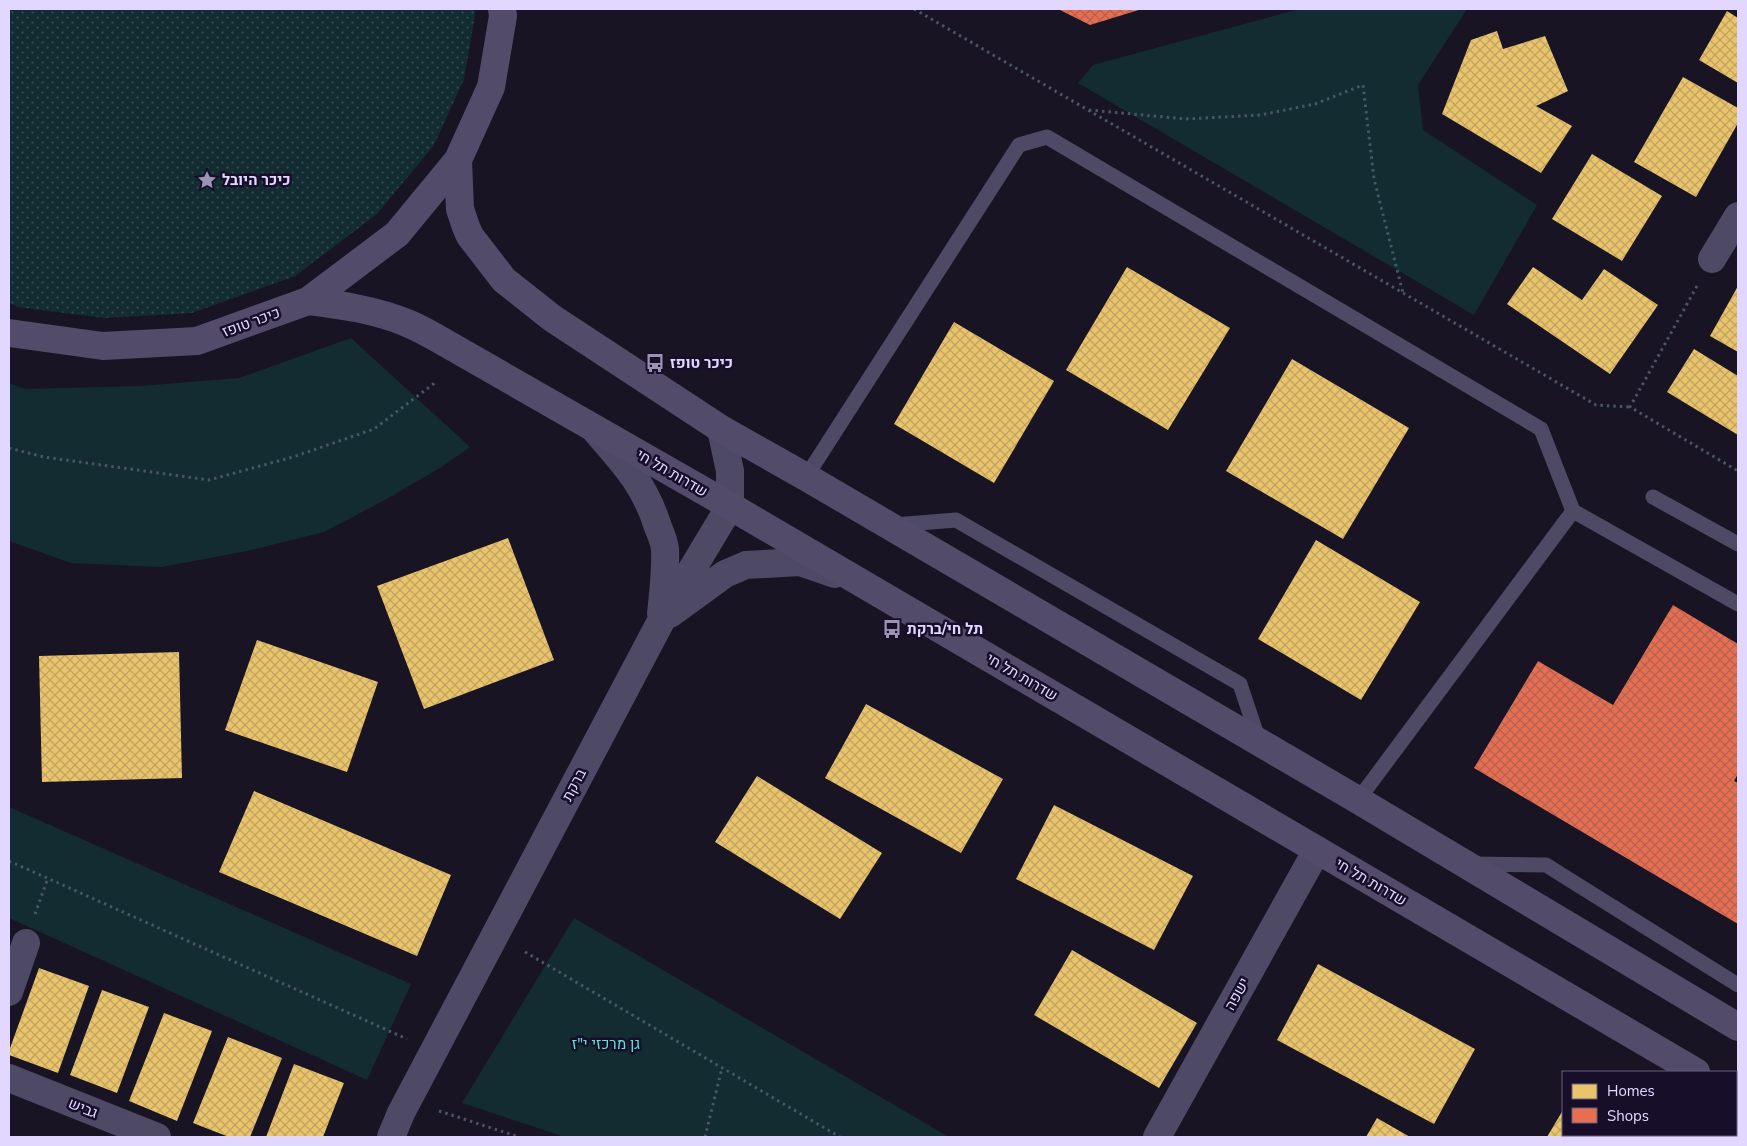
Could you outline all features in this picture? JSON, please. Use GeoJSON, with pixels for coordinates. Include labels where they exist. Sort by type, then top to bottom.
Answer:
{"type":"FeatureCollection","features":[{"type":"Feature","properties":{"kind":"main road","name":"כיכר טופז"},"geometry":{"type":"LineString","coordinates":[[9,333],[103,346],[197,341],[308,301],[397,234],[458,160],[490,87],[506,11]]}},
{"type":"Feature","properties":{"kind":"main road"},"geometry":{"type":"LineString","coordinates":[[458,160],[460,209],[470,236],[504,280],[552,318],[721,429],[1260,742],[1738,1027]]}},
{"type":"Feature","properties":{"kind":"main road","name":"שדרות תל חי"},"geometry":{"type":"LineString","coordinates":[[308,301],[345,306],[406,323],[435,337],[730,506],[1694,1071]]}},
{"type":"Feature","properties":{"kind":"street"},"geometry":{"type":"LineString","coordinates":[[1712,259],[1738,216]]}},
{"type":"Feature","properties":{"kind":"street"},"geometry":{"type":"LineString","coordinates":[[592,427],[632,472],[647,497],[657,522],[665,547],[665,577],[661,621]]}},
{"type":"Feature","properties":{"kind":"street"},"geometry":{"type":"LineString","coordinates":[[721,429],[730,471],[730,506]]}},
{"type":"Feature","properties":{"kind":"street","name":"ברקת"},"geometry":{"type":"LineString","coordinates":[[391,1137],[401,1113],[661,621],[730,506]]}},
{"type":"Feature","properties":{"kind":"street"},"geometry":{"type":"LineString","coordinates":[[661,621],[725,574],[746,565],[800,562],[857,581]]}},
{"type":"Feature","properties":{"kind":"street","name":"ישפה"},"geometry":{"type":"LineString","coordinates":[[1157,1137],[1317,850]]}},
{"type":"Feature","properties":{"kind":"street"},"geometry":{"type":"LineString","coordinates":[[9,992],[26,943]]}},
{"type":"Feature","properties":{"kind":"street","name":"גביש"},"geometry":{"type":"LineString","coordinates":[[9,1078],[157,1137]]}},
{"type":"Feature","properties":{"kind":"lane"},"geometry":{"type":"LineString","coordinates":[[806,477],[1020,145],[1047,137],[1541,429],[1573,511],[1738,604]]}},
{"type":"Feature","properties":{"kind":"lane"},"geometry":{"type":"LineString","coordinates":[[1654,497],[1738,544]]}},
{"type":"Feature","properties":{"kind":"lane"},"geometry":{"type":"LineString","coordinates":[[1358,800],[1573,511]]}},
{"type":"Feature","properties":{"kind":"lane"},"geometry":{"type":"LineString","coordinates":[[889,526],[956,520],[1240,684],[1260,742]]}},
{"type":"Feature","properties":{"kind":"lane"},"geometry":{"type":"LineString","coordinates":[[1465,864],[1546,865],[1738,985]]}},
{"type":"Feature","properties":{"kind":"path"},"geometry":{"type":"LineString","coordinates":[[914,9],[1596,405],[1630,407],[1738,472]]}},
{"type":"Feature","properties":{"kind":"path"},"geometry":{"type":"LineString","coordinates":[[1088,110],[1186,119],[1260,115],[1315,104],[1363,85],[1374,179],[1404,294]]}},
{"type":"Feature","properties":{"kind":"path"},"geometry":{"type":"LineString","coordinates":[[1630,407],[1712,259]]}},
{"type":"Feature","properties":{"kind":"path"},"geometry":{"type":"LineString","coordinates":[[9,448],[44,457],[209,480],[293,457],[374,429],[436,382]]}},
{"type":"Feature","properties":{"kind":"path"},"geometry":{"type":"LineString","coordinates":[[9,861],[410,1041]]}},
{"type":"Feature","properties":{"kind":"path"},"geometry":{"type":"LineString","coordinates":[[26,943],[48,878]]}},
{"type":"Feature","properties":{"kind":"path"},"geometry":{"type":"LineString","coordinates":[[525,952],[840,1137]]}},
{"type":"Feature","properties":{"kind":"path"},"geometry":{"type":"LineString","coordinates":[[705,1137],[722,1068]]}},
{"type":"Feature","properties":{"kind":"path"},"geometry":{"type":"LineString","coordinates":[[439,1111],[519,1137]]}},
{"type":"Feature","properties":{"kind":"green space","name":"כיכר היובל"},"geometry":{"type":"Polygon","coordinates":[[[9,9],[474,9],[475,15],[464,79],[434,145],[377,214],[295,276],[192,313],[104,318],[18,307],[9,303],[9,9]]]}},
{"type":"Feature","properties":{"kind":"green space"},"geometry":{"type":"Polygon","coordinates":[[[1300,9],[1467,9],[1418,85],[1423,130],[1537,205],[1474,315],[1078,83],[1093,65],[1300,9]]]}},
{"type":"Feature","properties":{"kind":"green space"},"geometry":{"type":"Polygon","coordinates":[[[351,338],[470,447],[440,468],[324,532],[247,551],[162,567],[71,563],[9,541],[9,383],[25,389],[140,386],[239,378],[351,338]]]}},
{"type":"Feature","properties":{"kind":"green space"},"geometry":{"type":"Polygon","coordinates":[[[9,807],[411,984],[367,1080],[9,918],[9,807]]]}},
{"type":"Feature","properties":{"kind":"green space","name":"גן מרכזי י\"ז"},"geometry":{"type":"Polygon","coordinates":[[[574,918],[949,1137],[565,1137],[462,1103],[574,918]]]}},
{"type":"Feature","properties":{"kind":"building: Homes"},"geometry":{"type":"Polygon","coordinates":[[[1727,11],[1738,18],[1738,83],[1699,60],[1727,11]]]}},
{"type":"Feature","properties":{"kind":"building: Homes"},"geometry":{"type":"Polygon","coordinates":[[[1497,31],[1503,49],[1545,36],[1568,91],[1536,106],[1572,126],[1541,173],[1442,114],[1471,40],[1497,31]]]}},
{"type":"Feature","properties":{"kind":"building: Homes"},"geometry":{"type":"Polygon","coordinates":[[[1683,77],[1738,108],[1738,123],[1696,197],[1634,162],[1683,77]]]}},
{"type":"Feature","properties":{"kind":"building: Homes"},"geometry":{"type":"Polygon","coordinates":[[[1592,154],[1662,196],[1622,261],[1552,219],[1592,154]]]}},
{"type":"Feature","properties":{"kind":"building: Homes"},"geometry":{"type":"Polygon","coordinates":[[[1127,267],[1230,328],[1168,430],[1066,370],[1127,267]]]}},
{"type":"Feature","properties":{"kind":"building: Homes"},"geometry":{"type":"Polygon","coordinates":[[[1533,267],[1582,300],[1604,269],[1658,305],[1610,374],[1507,304],[1533,267]]]}},
{"type":"Feature","properties":{"kind":"building: Homes"},"geometry":{"type":"Polygon","coordinates":[[[1738,286],[1738,352],[1710,336],[1738,286]]]}},
{"type":"Feature","properties":{"kind":"building: Homes"},"geometry":{"type":"Polygon","coordinates":[[[954,322],[1054,381],[994,483],[894,424],[954,322]]]}},
{"type":"Feature","properties":{"kind":"building: Homes"},"geometry":{"type":"Polygon","coordinates":[[[1694,349],[1738,376],[1738,435],[1667,392],[1694,349]]]}},
{"type":"Feature","properties":{"kind":"building: Homes"},"geometry":{"type":"Polygon","coordinates":[[[1292,359],[1409,428],[1343,539],[1226,471],[1292,359]]]}},
{"type":"Feature","properties":{"kind":"building: Homes"},"geometry":{"type":"Polygon","coordinates":[[[508,538],[554,660],[424,709],[377,586],[508,538]]]}},
{"type":"Feature","properties":{"kind":"building: Homes"},"geometry":{"type":"Polygon","coordinates":[[[1316,540],[1420,602],[1361,700],[1258,639],[1316,540]]]}},
{"type":"Feature","properties":{"kind":"building: Homes"},"geometry":{"type":"Polygon","coordinates":[[[257,640],[378,682],[347,772],[225,730],[257,640]]]}},
{"type":"Feature","properties":{"kind":"building: Homes"},"geometry":{"type":"Polygon","coordinates":[[[179,652],[182,778],[42,782],[39,656],[179,652]]]}},
{"type":"Feature","properties":{"kind":"building: Homes"},"geometry":{"type":"Polygon","coordinates":[[[866,704],[1003,779],[961,853],[825,778],[866,704]]]}},
{"type":"Feature","properties":{"kind":"building: Homes"},"geometry":{"type":"Polygon","coordinates":[[[757,776],[882,853],[840,919],[715,842],[757,776]]]}},
{"type":"Feature","properties":{"kind":"building: Homes"},"geometry":{"type":"Polygon","coordinates":[[[254,791],[451,875],[417,956],[219,872],[254,791]]]}},
{"type":"Feature","properties":{"kind":"building: Homes"},"geometry":{"type":"Polygon","coordinates":[[[1054,805],[1193,876],[1154,950],[1016,879],[1054,805]]]}},
{"type":"Feature","properties":{"kind":"building: Homes"},"geometry":{"type":"Polygon","coordinates":[[[1072,950],[1197,1023],[1159,1088],[1034,1015],[1072,950]]]}},
{"type":"Feature","properties":{"kind":"building: Homes"},"geometry":{"type":"Polygon","coordinates":[[[1318,964],[1475,1049],[1434,1124],[1277,1040],[1318,964]]]}},
{"type":"Feature","properties":{"kind":"building: Homes"},"geometry":{"type":"Polygon","coordinates":[[[39,968],[89,986],[58,1073],[9,1055],[39,968]]]}},
{"type":"Feature","properties":{"kind":"building: Homes"},"geometry":{"type":"Polygon","coordinates":[[[102,990],[149,1007],[117,1093],[70,1075],[102,990]]]}},
{"type":"Feature","properties":{"kind":"building: Homes"},"geometry":{"type":"Polygon","coordinates":[[[164,1013],[212,1031],[177,1121],[129,1101],[164,1013]]]}},
{"type":"Feature","properties":{"kind":"building: Homes"},"geometry":{"type":"Polygon","coordinates":[[[228,1037],[282,1058],[250,1137],[229,1137],[193,1123],[228,1037]]]}},
{"type":"Feature","properties":{"kind":"building: Homes"},"geometry":{"type":"Polygon","coordinates":[[[294,1064],[344,1083],[323,1137],[266,1137],[294,1064]]]}},
{"type":"Feature","properties":{"kind":"building: Homes"},"geometry":{"type":"Polygon","coordinates":[[[1562,1112],[1562,1136],[1638,1137],[1547,1137],[1562,1112]]]}},
{"type":"Feature","properties":{"kind":"building: Homes"},"geometry":{"type":"Polygon","coordinates":[[[1377,1118],[1410,1137],[1366,1137],[1377,1118]]]}},
{"type":"Feature","properties":{"kind":"building: Shops"},"geometry":{"type":"Polygon","coordinates":[[[1058,9],[1142,9],[1090,25],[1058,9]]]}},
{"type":"Feature","properties":{"kind":"building: Shops"},"geometry":{"type":"Polygon","coordinates":[[[1673,605],[1738,644],[1738,774],[1734,781],[1738,783],[1738,924],[1474,768],[1538,661],[1613,705],[1673,605]]]}},
{"type":"Feature","properties":{"kind":"place","name":"כיכר היובל"},"geometry":{"type":"Point","coordinates":[207,180]}},
{"type":"Feature","properties":{"kind":"place","name":"כיכר טופז"},"geometry":{"type":"Point","coordinates":[655,363]}},
{"type":"Feature","properties":{"kind":"place","name":"תל חי/ברקת"},"geometry":{"type":"Point","coordinates":[892,629]}}]}
